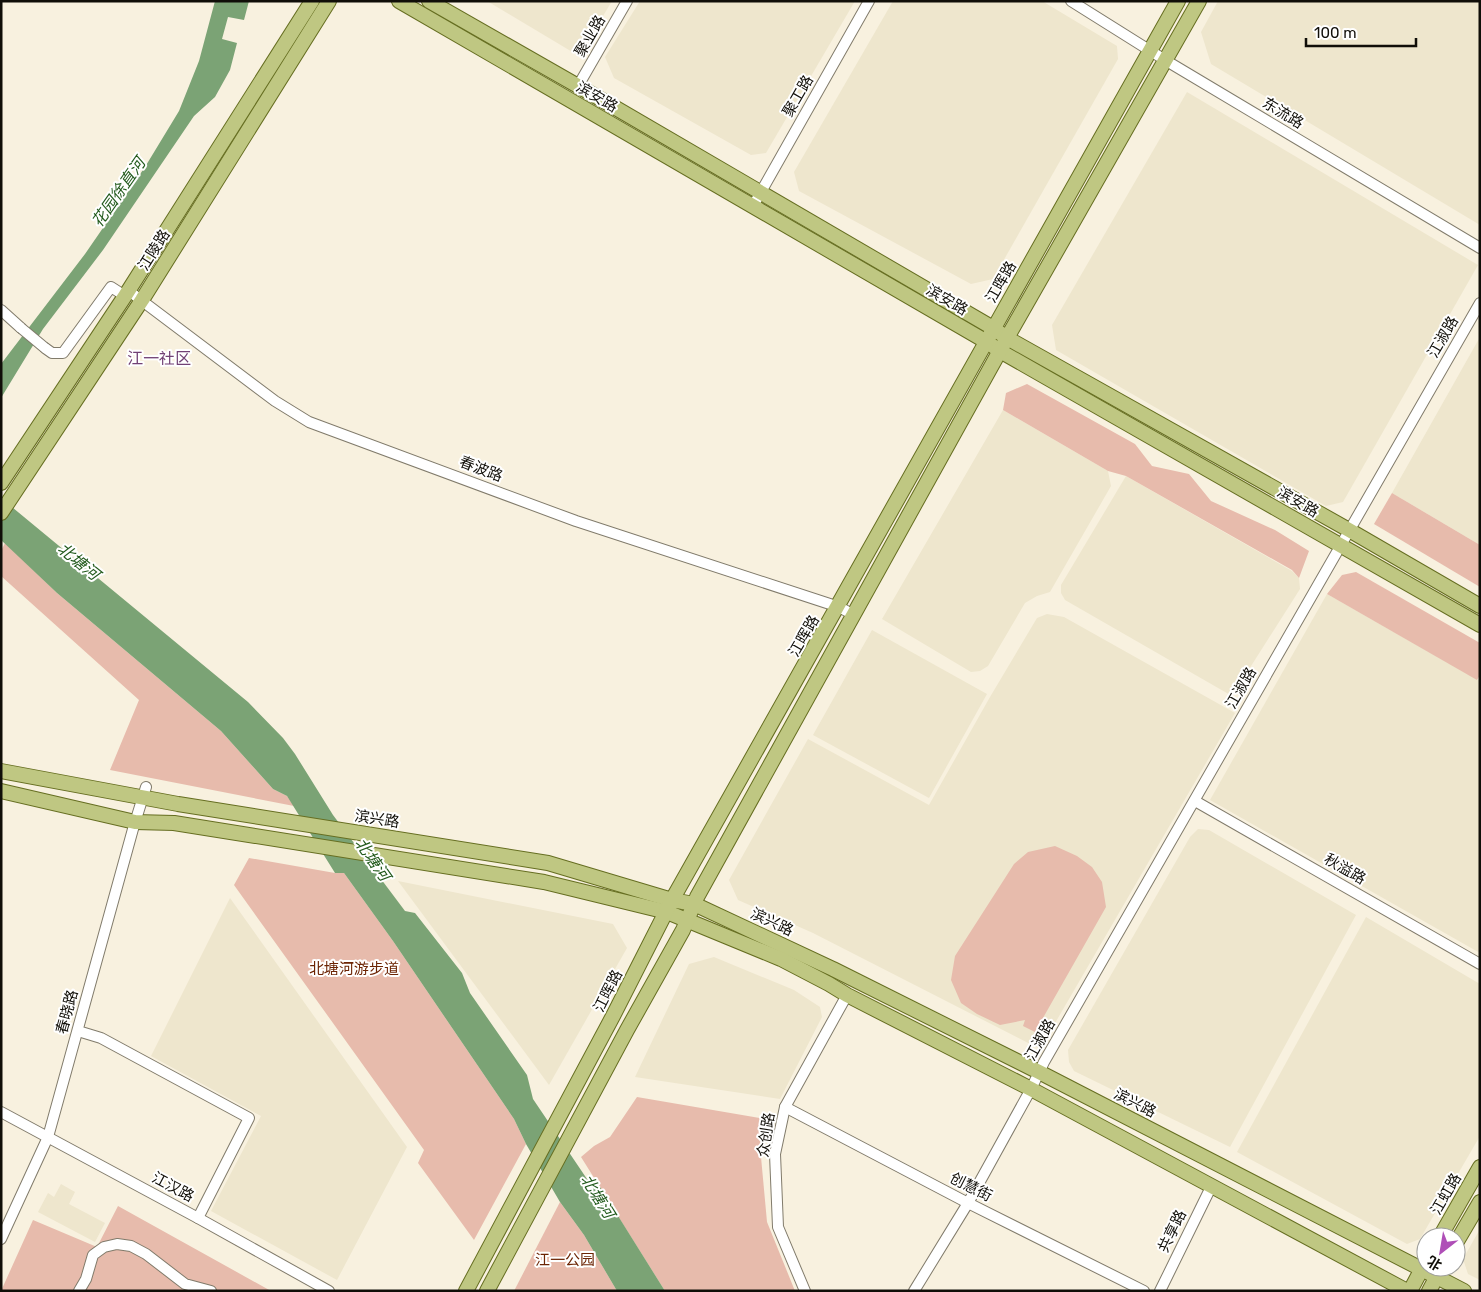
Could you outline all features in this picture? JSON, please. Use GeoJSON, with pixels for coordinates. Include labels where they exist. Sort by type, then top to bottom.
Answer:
{"type":"FeatureCollection","features":[{"type":"Feature","properties":{"kind":"main road","name":"江陵路"},"geometry":{"type":"LineString","coordinates":[[1,482],[127,294],[312,1]]}},
{"type":"Feature","properties":{"kind":"main road","name":"江陵路"},"geometry":{"type":"LineString","coordinates":[[1,513],[142,300],[329,1]]}},
{"type":"Feature","properties":{"kind":"main road","name":"滨安路"},"geometry":{"type":"LineString","coordinates":[[399,1],[1000,351],[1480,625]]}},
{"type":"Feature","properties":{"kind":"main road","name":"滨安路"},"geometry":{"type":"LineString","coordinates":[[429,1],[760,192],[1007,338],[1349,530],[1480,606]]}},
{"type":"Feature","properties":{"kind":"main road","name":"江晖路"},"geometry":{"type":"LineString","coordinates":[[466,1291],[670,906],[1178,1]]}},
{"type":"Feature","properties":{"kind":"main road"},"geometry":{"type":"LineString","coordinates":[[487,1291],[683,930],[694,904],[1007,338],[1199,1]]}},
{"type":"Feature","properties":{"kind":"main road","name":"滨兴路"},"geometry":{"type":"LineString","coordinates":[[1,771],[145,792],[178,804],[548,863],[670,906],[687,920],[781,959],[1031,1089],[1408,1291]]}},
{"type":"Feature","properties":{"kind":"main road","name":"滨兴路"},"geometry":{"type":"LineString","coordinates":[[1,791],[136,822],[174,823],[544,882],[670,906],[694,904],[825,965],[1416,1261]]}},
{"type":"Feature","properties":{"kind":"main road","name":"江虹路"},"geometry":{"type":"LineString","coordinates":[[1446,1227],[1480,1167]]}},
{"type":"Feature","properties":{"kind":"main road"},"geometry":{"type":"LineString","coordinates":[[1465,1227],[1480,1202]]}},
{"type":"Feature","properties":{"kind":"main road"},"geometry":{"type":"LineString","coordinates":[[1408,1291],[1417,1277]]}},
{"type":"Feature","properties":{"kind":"main road"},"geometry":{"type":"LineString","coordinates":[[1429,1291],[1436,1277]]}},
{"type":"Feature","properties":{"kind":"main road","name":"滨兴路"},"geometry":{"type":"LineString","coordinates":[[1446,1277],[1464,1291]]}},
{"type":"Feature","properties":{"kind":"street","name":"聚业路"},"geometry":{"type":"LineString","coordinates":[[578,86],[627,1]]}},
{"type":"Feature","properties":{"kind":"street","name":"聚工路"},"geometry":{"type":"LineString","coordinates":[[753,206],[869,1]]}},
{"type":"Feature","properties":{"kind":"street","name":"东流路"},"geometry":{"type":"LineString","coordinates":[[1071,1],[1165,60],[1480,248]]}},
{"type":"Feature","properties":{"kind":"street"},"geometry":{"type":"LineString","coordinates":[[1,310],[52,353],[63,354],[111,287],[127,294]]}},
{"type":"Feature","properties":{"kind":"street","name":"春波路"},"geometry":{"type":"LineString","coordinates":[[127,294],[142,300],[275,401],[309,422],[576,521],[839,607],[854,615]]}},
{"type":"Feature","properties":{"kind":"street","name":"江淑路"},"geometry":{"type":"LineString","coordinates":[[917,1290],[968,1203],[1039,1072],[1480,303]]}},
{"type":"Feature","properties":{"kind":"street","name":"春晓路"},"geometry":{"type":"LineString","coordinates":[[1,1239],[48,1137],[145,792]]}},
{"type":"Feature","properties":{"kind":"street","name":"秋溢路"},"geometry":{"type":"LineString","coordinates":[[1194,801],[1480,964]]}},
{"type":"Feature","properties":{"kind":"street","name":"众创路"},"geometry":{"type":"LineString","coordinates":[[805,1291],[778,1227],[775,1154],[786,1107],[847,995]]}},
{"type":"Feature","properties":{"kind":"street"},"geometry":{"type":"LineString","coordinates":[[78,1031],[101,1038],[250,1118],[198,1218]]}},
{"type":"Feature","properties":{"kind":"street","name":"创慧街"},"geometry":{"type":"LineString","coordinates":[[786,1107],[968,1203],[1144,1291]]}},
{"type":"Feature","properties":{"kind":"street","name":"江汉路"},"geometry":{"type":"LineString","coordinates":[[1,1112],[329,1291]]}},
{"type":"Feature","properties":{"kind":"street","name":"共享路"},"geometry":{"type":"LineString","coordinates":[[1160,1291],[1212,1185]]}},
{"type":"Feature","properties":{"kind":"street"},"geometry":{"type":"LineString","coordinates":[[79,1291],[86,1279],[93,1255],[104,1247],[117,1244],[131,1246],[146,1254],[185,1284],[212,1291]]}},
{"type":"Feature","properties":{"kind":"shaded area"},"geometry":{"type":"Polygon","coordinates":[[[487,1],[612,1],[579,56],[487,1]]]}},
{"type":"Feature","properties":{"kind":"shaded area"},"geometry":{"type":"Polygon","coordinates":[[[640,1],[855,1],[766,153],[751,155],[614,78],[605,57],[640,1]]]}},
{"type":"Feature","properties":{"kind":"shaded area"},"geometry":{"type":"Polygon","coordinates":[[[893,1],[1042,1],[1117,46],[1118,59],[993,279],[971,284],[799,191],[794,172],[893,1]]]}},
{"type":"Feature","properties":{"kind":"shaded area"},"geometry":{"type":"Polygon","coordinates":[[[1218,1],[1480,1],[1480,225],[1211,64],[1201,32],[1218,1]]]}},
{"type":"Feature","properties":{"kind":"shaded area"},"geometry":{"type":"Polygon","coordinates":[[[1187,92],[1478,265],[1343,502],[1326,506],[1056,350],[1052,325],[1187,92]]]}},
{"type":"Feature","properties":{"kind":"shaded area"},"geometry":{"type":"Polygon","coordinates":[[[1480,337],[1480,545],[1392,493],[1480,337]]]}},
{"type":"Feature","properties":{"kind":"shaded area"},"geometry":{"type":"Polygon","coordinates":[[[1003,410],[1108,471],[1111,486],[1050,592],[1037,596],[1025,603],[988,666],[980,671],[971,672],[882,619],[1003,410]]]}},
{"type":"Feature","properties":{"kind":"shaded area"},"geometry":{"type":"Polygon","coordinates":[[[1126,476],[1292,571],[1299,578],[1300,589],[1232,696],[1065,600],[1061,593],[1061,585],[1126,476]]]}},
{"type":"Feature","properties":{"kind":"shaded area"},"geometry":{"type":"Polygon","coordinates":[[[1327,594],[1480,681],[1480,953],[1210,800],[1327,594]]]}},
{"type":"Feature","properties":{"kind":"shaded area"},"geometry":{"type":"Polygon","coordinates":[[[1047,614],[1064,617],[1235,713],[1040,1049],[813,933],[738,900],[729,880],[808,739],[929,805],[1037,618],[1047,614]]]}},
{"type":"Feature","properties":{"kind":"shaded area"},"geometry":{"type":"Polygon","coordinates":[[[872,630],[987,694],[929,798],[813,735],[872,630]]]}},
{"type":"Feature","properties":{"kind":"shaded area"},"geometry":{"type":"Polygon","coordinates":[[[1198,829],[1209,830],[1356,915],[1230,1147],[1074,1071],[1069,1062],[1068,1050],[1190,837],[1198,829]]]}},
{"type":"Feature","properties":{"kind":"shaded area"},"geometry":{"type":"Polygon","coordinates":[[[398,881],[613,924],[627,948],[549,1085],[398,881]]]}},
{"type":"Feature","properties":{"kind":"shaded area"},"geometry":{"type":"Polygon","coordinates":[[[230,898],[407,1147],[337,1280],[211,1211],[261,1116],[151,1056],[230,898]]]}},
{"type":"Feature","properties":{"kind":"shaded area"},"geometry":{"type":"Polygon","coordinates":[[[1366,917],[1480,984],[1480,1136],[1427,1227],[1416,1227],[1416,1241],[1407,1244],[1237,1152],[1366,917]]]}},
{"type":"Feature","properties":{"kind":"shaded area"},"geometry":{"type":"Polygon","coordinates":[[[714,957],[794,990],[820,1007],[822,1017],[780,1099],[635,1077],[689,964],[714,957]]]}},
{"type":"Feature","properties":{"kind":"shaded area"},"geometry":{"type":"Polygon","coordinates":[[[61,1184],[75,1192],[69,1204],[105,1223],[95,1242],[38,1212],[48,1193],[54,1197],[61,1184]]]}},
{"type":"Feature","properties":{"kind":"shaded area"},"geometry":{"type":"Polygon","coordinates":[[[1480,1229],[1480,1280],[1468,1274],[1466,1254],[1480,1229]]]}},
{"type":"Feature","properties":{"kind":"green space"},"geometry":{"type":"Polygon","coordinates":[[[1027,384],[1135,444],[1152,466],[1189,474],[1211,501],[1275,530],[1309,551],[1299,578],[1292,570],[1126,476],[1108,471],[1003,410],[1006,393],[1027,384]]]}},
{"type":"Feature","properties":{"kind":"green space"},"geometry":{"type":"Polygon","coordinates":[[[1392,493],[1480,545],[1480,587],[1374,524],[1392,493]]]}},
{"type":"Feature","properties":{"kind":"green space"},"geometry":{"type":"Polygon","coordinates":[[[5,543],[57,593],[221,731],[273,789],[287,796],[294,806],[110,770],[139,700],[1,576],[1,551],[5,543]]]}},
{"type":"Feature","properties":{"kind":"green space"},"geometry":{"type":"Polygon","coordinates":[[[1356,572],[1480,643],[1480,675],[1477,680],[1327,594],[1342,575],[1356,572]]]}},
{"type":"Feature","properties":{"kind":"green space"},"geometry":{"type":"Polygon","coordinates":[[[1055,846],[1077,856],[1092,867],[1102,882],[1106,907],[1035,1032],[1023,1026],[1025,1020],[1000,1025],[977,1014],[961,1003],[951,980],[955,956],[1014,864],[1028,852],[1055,846]]]}},
{"type":"Feature","properties":{"kind":"green space","name":"北塘河游步道"},"geometry":{"type":"Polygon","coordinates":[[[249,858],[344,873],[393,941],[514,1119],[526,1144],[474,1240],[418,1163],[424,1150],[234,885],[249,858]]]}},
{"type":"Feature","properties":{"kind":"green space"},"geometry":{"type":"Polygon","coordinates":[[[637,1097],[771,1120],[761,1157],[767,1222],[795,1291],[665,1291],[581,1157],[594,1146],[610,1137],[637,1097]]]}},
{"type":"Feature","properties":{"kind":"green space","name":"江一公园"},"geometry":{"type":"Polygon","coordinates":[[[560,1202],[584,1235],[617,1291],[514,1291],[560,1202]]]}},
{"type":"Feature","properties":{"kind":"green space"},"geometry":{"type":"Polygon","coordinates":[[[118,1206],[271,1291],[1,1291],[33,1220],[97,1247],[118,1206]]]}},
{"type":"Feature","properties":{"kind":"water"},"geometry":{"type":"Polygon","coordinates":[[[215,1],[249,1],[244,20],[228,17],[222,39],[237,43],[230,70],[215,97],[194,116],[103,250],[43,329],[1,398],[1,364],[85,254],[145,167],[179,111],[199,61],[215,1]]]}},
{"type":"Feature","properties":{"kind":"water","name":"北塘河"},"geometry":{"type":"Polygon","coordinates":[[[1,498],[248,702],[283,738],[333,815],[405,911],[415,913],[462,973],[470,993],[527,1075],[533,1099],[587,1179],[600,1187],[665,1291],[617,1291],[584,1235],[560,1202],[526,1144],[514,1119],[393,941],[344,873],[335,873],[287,796],[273,789],[221,731],[57,593],[1,540],[1,498]]]}},
{"type":"Feature","properties":{"kind":"district","name":"江一社区"},"geometry":{"type":"Point","coordinates":[159,358]}},
{"type":"Feature","properties":{"kind":"water label","name":"花园徐直河"},"geometry":{"type":"Point","coordinates":[118,192]}}]}
